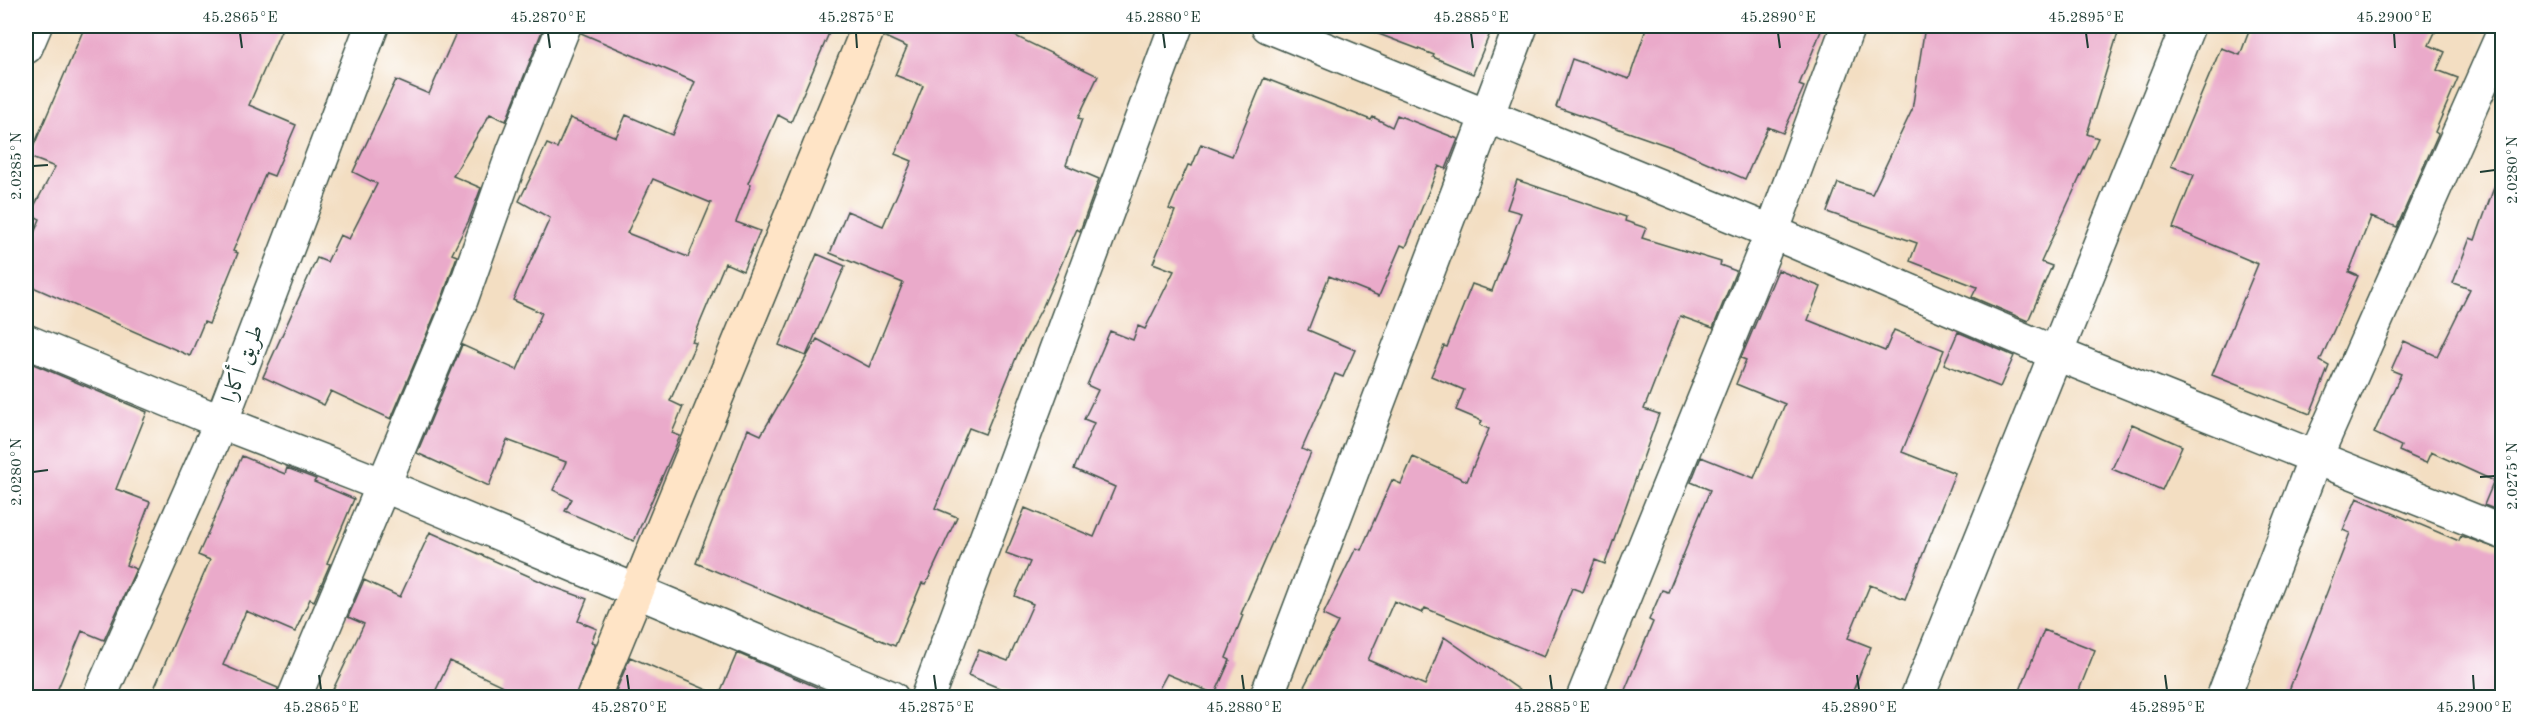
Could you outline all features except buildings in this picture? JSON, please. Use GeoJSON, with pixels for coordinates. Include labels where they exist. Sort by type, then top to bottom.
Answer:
{"type":"FeatureCollection","features":[{"type":"Feature","properties":{"kind":"street"},"geometry":{"type":"LineString","coordinates":[[26,47],[35,26]]}},
{"type":"Feature","properties":{"kind":"street","name":"طريق أكارا"},"geometry":{"type":"LineString","coordinates":[[99,698],[220,422],[372,26]]}},
{"type":"Feature","properties":{"kind":"street"},"geometry":{"type":"LineString","coordinates":[[294,698],[461,300],[513,153],[564,26]]}},
{"type":"Feature","properties":{"kind":"street"},"geometry":{"type":"LineString","coordinates":[[593,698],[869,26]]}},
{"type":"Feature","properties":{"kind":"street"},"geometry":{"type":"LineString","coordinates":[[927,698],[1176,26]]}},
{"type":"Feature","properties":{"kind":"street"},"geometry":{"type":"LineString","coordinates":[[1269,26],[1772,232],[2057,354],[2502,532]]}},
{"type":"Feature","properties":{"kind":"street"},"geometry":{"type":"LineString","coordinates":[[1266,698],[1521,26]]}},
{"type":"Feature","properties":{"kind":"street"},"geometry":{"type":"LineString","coordinates":[[1583,698],[1772,232],[1848,26]]}},
{"type":"Feature","properties":{"kind":"street"},"geometry":{"type":"LineString","coordinates":[[1917,698],[2188,26]]}},
{"type":"Feature","properties":{"kind":"street"},"geometry":{"type":"LineString","coordinates":[[2223,698],[2316,459],[2502,36]]}},
{"type":"Feature","properties":{"kind":"street"},"geometry":{"type":"LineString","coordinates":[[26,340],[220,422],[383,485],[892,698]]}}]}
